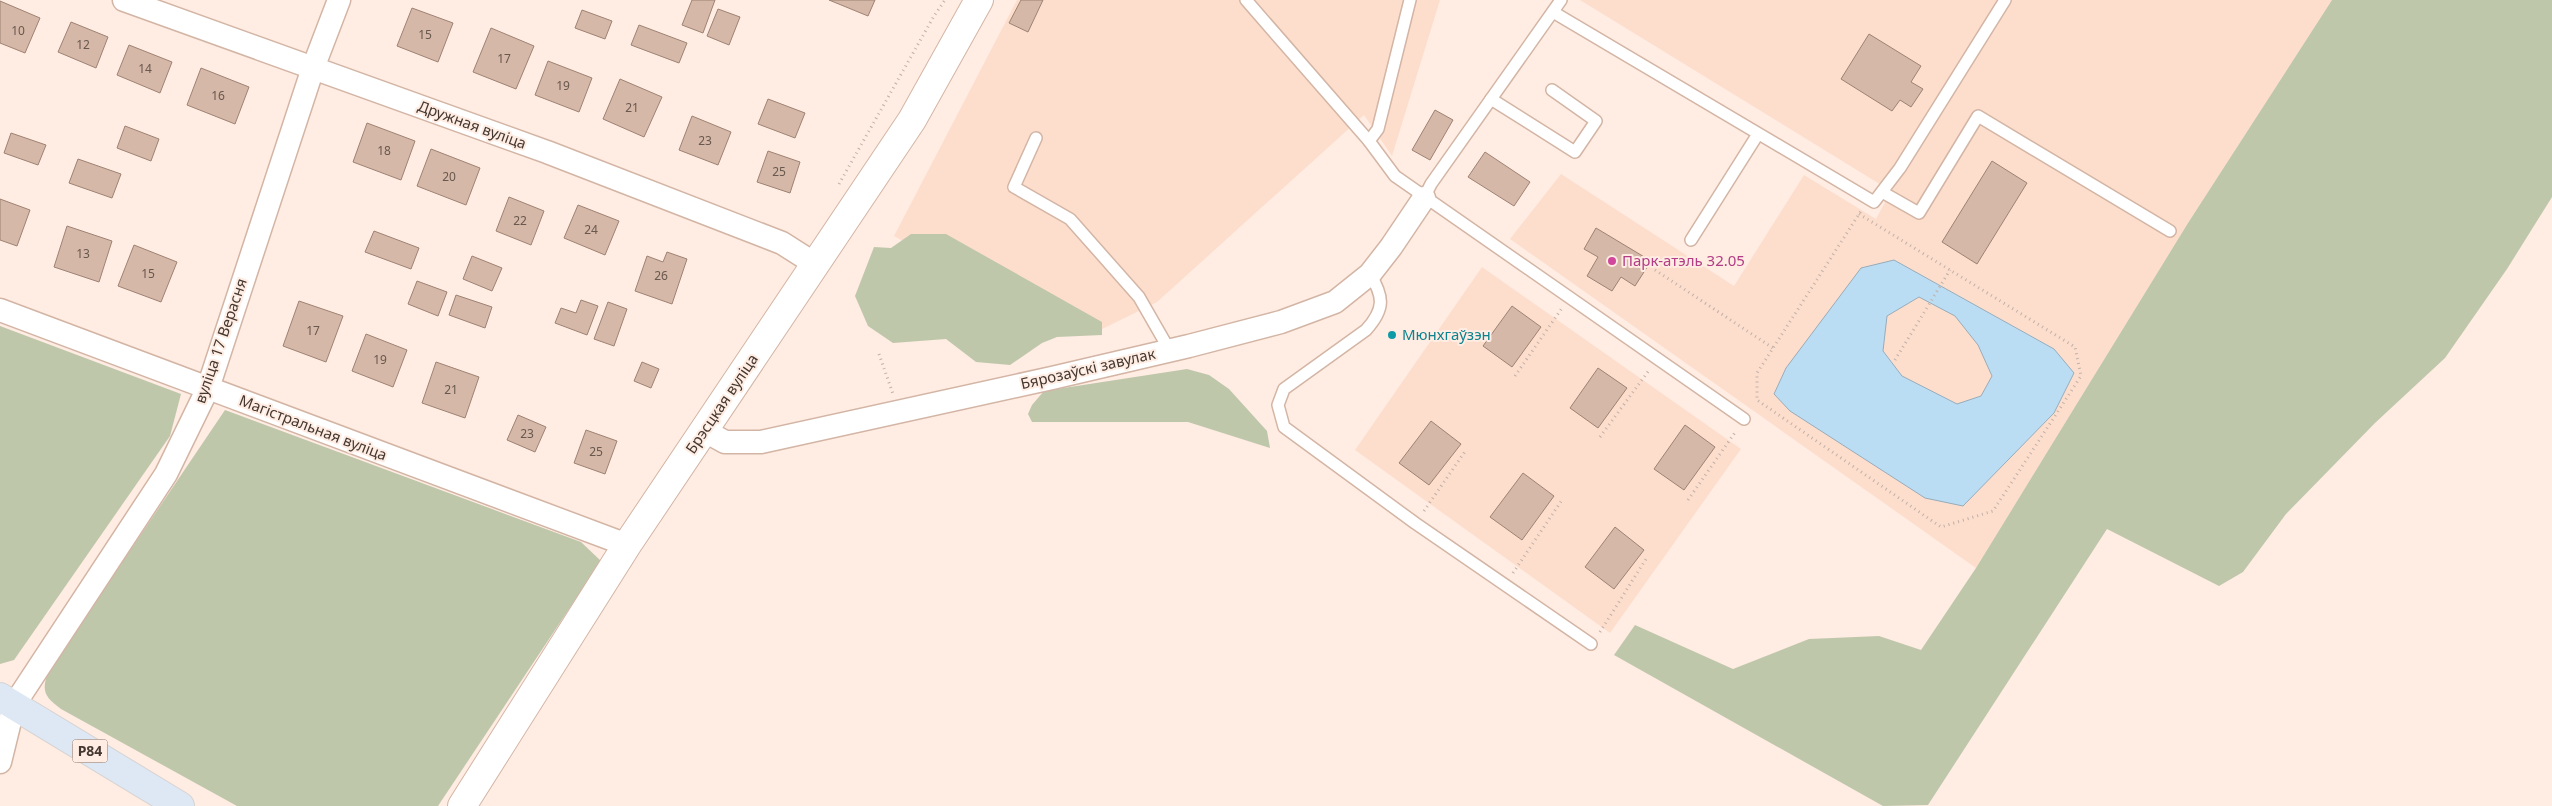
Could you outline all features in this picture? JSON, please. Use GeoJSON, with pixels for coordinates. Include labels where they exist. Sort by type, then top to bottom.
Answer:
{"type":"FeatureCollection","features":[{"type":"Feature","properties":{"kind":"main road","name":"Р84"},"geometry":{"type":"LineString","coordinates":[[7,701],[180,806]]}},
{"type":"Feature","properties":{"kind":"street","name":"Дружная вуліца"},"geometry":{"type":"LineString","coordinates":[[124,0],[547,152],[782,243],[815,264]]}},
{"type":"Feature","properties":{"kind":"street","name":"вуліца 17 Верасня"},"geometry":{"type":"LineString","coordinates":[[0,762],[7,701],[166,474],[208,388],[313,68],[339,0]]}},
{"type":"Feature","properties":{"kind":"street","name":"Брэсцкая вуліца"},"geometry":{"type":"LineString","coordinates":[[462,806],[627,545],[912,120],[979,0]]}},
{"type":"Feature","properties":{"kind":"street","name":"Бярозаўскі завулак"},"geometry":{"type":"LineString","coordinates":[[705,431],[725,442],[761,442],[1170,351],[1282,322],[1335,302],[1370,274],[1424,198]]}},
{"type":"Feature","properties":{"kind":"street","name":"Магістральная вуліца"},"geometry":{"type":"LineString","coordinates":[[0,310],[627,545]]}},
{"type":"Feature","properties":{"kind":"lane"},"geometry":{"type":"LineString","coordinates":[[1246,0],[1369,141],[1394,176],[1744,419]]}},
{"type":"Feature","properties":{"kind":"lane"},"geometry":{"type":"LineString","coordinates":[[1369,141],[1378,129],[1410,0]]}},
{"type":"Feature","properties":{"kind":"lane"},"geometry":{"type":"LineString","coordinates":[[1424,198],[1431,184],[1561,0]]}},
{"type":"Feature","properties":{"kind":"lane"},"geometry":{"type":"LineString","coordinates":[[1553,12],[1874,202],[1900,168],[2005,0]]}},
{"type":"Feature","properties":{"kind":"lane"},"geometry":{"type":"LineString","coordinates":[[1491,99],[1575,152],[1596,121],[1552,90]]}},
{"type":"Feature","properties":{"kind":"lane"},"geometry":{"type":"LineString","coordinates":[[1882,192],[1919,213],[1978,116],[2170,231]]}},
{"type":"Feature","properties":{"kind":"lane"},"geometry":{"type":"LineString","coordinates":[[1691,240],[1758,134]]}},
{"type":"Feature","properties":{"kind":"lane"},"geometry":{"type":"LineString","coordinates":[[1036,138],[1014,187],[1070,219],[1139,297],[1170,351]]}},
{"type":"Feature","properties":{"kind":"lane"},"geometry":{"type":"LineString","coordinates":[[1370,274],[1380,290],[1381,304],[1375,320],[1366,330],[1284,389],[1278,405],[1284,427],[1415,523],[1591,644]]}},
{"type":"Feature","properties":{"kind":"path"},"geometry":{"type":"LineString","coordinates":[[837,187],[934,16],[945,0]]}},
{"type":"Feature","properties":{"kind":"path"},"geometry":{"type":"LineString","coordinates":[[1859,214],[2074,347],[2081,376],[1994,511],[1941,527],[1757,400],[1757,373],[1773,348],[1859,214],[1868,200]]}},
{"type":"Feature","properties":{"kind":"path"},"geometry":{"type":"LineString","coordinates":[[1654,270],[1773,348]]}},
{"type":"Feature","properties":{"kind":"path"},"geometry":{"type":"LineString","coordinates":[[1895,360],[1950,270]]}},
{"type":"Feature","properties":{"kind":"path"},"geometry":{"type":"LineString","coordinates":[[1515,376],[1569,298]]}},
{"type":"Feature","properties":{"kind":"path"},"geometry":{"type":"LineString","coordinates":[[879,354],[899,410]]}},
{"type":"Feature","properties":{"kind":"path"},"geometry":{"type":"LineString","coordinates":[[1600,437],[1657,359]]}},
{"type":"Feature","properties":{"kind":"path"},"geometry":{"type":"LineString","coordinates":[[1688,500],[1744,419]]}},
{"type":"Feature","properties":{"kind":"path"},"geometry":{"type":"LineString","coordinates":[[1415,523],[1466,450]]}},
{"type":"Feature","properties":{"kind":"path"},"geometry":{"type":"LineString","coordinates":[[1504,585],[1562,500]]}},
{"type":"Feature","properties":{"kind":"path"},"geometry":{"type":"LineString","coordinates":[[1591,644],[1646,559]]}},
{"type":"Feature","properties":{"kind":"shaded area"},"geometry":{"type":"Polygon","coordinates":[[[1017,0],[1440,0],[1392,156],[1364,115],[1157,302],[1090,335],[975,281],[894,236],[1017,0]]]}},
{"type":"Feature","properties":{"kind":"shaded area"},"geometry":{"type":"Polygon","coordinates":[[[1580,0],[2332,0],[2188,223],[1976,568],[1510,239],[1561,174],[1734,286],[1804,175],[1876,219],[1891,191],[1580,0]]]}},
{"type":"Feature","properties":{"kind":"shaded area"},"geometry":{"type":"Polygon","coordinates":[[[1482,267],[1741,449],[1610,633],[1355,450],[1482,267]]]}},
{"type":"Feature","properties":{"kind":"green space"},"geometry":{"type":"Polygon","coordinates":[[[2332,0],[2552,0],[2552,197],[2507,269],[2445,358],[2375,423],[2286,514],[2243,572],[2219,586],[2107,529],[1928,805],[1883,806],[1614,655],[1635,625],[1733,669],[1809,639],[1879,636],[1921,650],[1976,568],[2188,223],[2332,0]]]}},
{"type":"Feature","properties":{"kind":"green space"},"geometry":{"type":"Polygon","coordinates":[[[911,234],[946,234],[1102,322],[1102,335],[1057,337],[1042,343],[1010,365],[976,362],[946,339],[893,343],[868,326],[855,296],[874,247],[891,248],[911,234]]]}},
{"type":"Feature","properties":{"kind":"green space"},"geometry":{"type":"Polygon","coordinates":[[[0,326],[181,394],[170,436],[14,660],[0,664],[0,326]]]}},
{"type":"Feature","properties":{"kind":"green space"},"geometry":{"type":"Polygon","coordinates":[[[1187,369],[1209,375],[1229,389],[1267,431],[1270,448],[1188,422],[1032,422],[1028,414],[1032,405],[1044,391],[1187,369]]]}},
{"type":"Feature","properties":{"kind":"green space"},"geometry":{"type":"Polygon","coordinates":[[[225,410],[581,542],[601,561],[438,806],[237,806],[61,709],[46,694],[45,685],[48,672],[225,410]]]}},
{"type":"Feature","properties":{"kind":"water"},"geometry":{"type":"Polygon","coordinates":[[[1894,260],[2054,349],[2074,373],[2054,413],[1963,506],[1925,498],[1790,411],[1774,394],[1786,368],[1861,268],[1894,260]],[[1919,297],[1887,316],[1883,351],[1902,376],[1957,404],[1981,396],[1992,376],[1978,345],[1955,316],[1919,297]]]}},
{"type":"Feature","properties":{"kind":"building"},"geometry":{"type":"Polygon","coordinates":[[[692,0],[715,0],[703,33],[682,25],[692,0]]]}},
{"type":"Feature","properties":{"kind":"building"},"geometry":{"type":"Polygon","coordinates":[[[829,0],[875,0],[868,16],[829,0]]]}},
{"type":"Feature","properties":{"kind":"building"},"geometry":{"type":"Polygon","coordinates":[[[1021,0],[1043,0],[1028,32],[1009,23],[1021,0]]]}},
{"type":"Feature","properties":{"kind":"building"},"geometry":{"type":"Polygon","coordinates":[[[0,1],[40,18],[25,53],[0,43],[0,1]]]}},
{"type":"Feature","properties":{"kind":"building"},"geometry":{"type":"Polygon","coordinates":[[[412,8],[453,23],[438,62],[397,46],[412,8]]]}},
{"type":"Feature","properties":{"kind":"building"},"geometry":{"type":"Polygon","coordinates":[[[718,9],[740,17],[729,45],[707,36],[718,9]]]}},
{"type":"Feature","properties":{"kind":"building"},"geometry":{"type":"Polygon","coordinates":[[[582,10],[612,21],[605,39],[575,28],[582,10]]]}},
{"type":"Feature","properties":{"kind":"building"},"geometry":{"type":"Polygon","coordinates":[[[71,22],[108,37],[96,68],[58,52],[71,22]]]}},
{"type":"Feature","properties":{"kind":"building"},"geometry":{"type":"Polygon","coordinates":[[[639,25],[687,43],[679,63],[631,45],[639,25]]]}},
{"type":"Feature","properties":{"kind":"building"},"geometry":{"type":"Polygon","coordinates":[[[491,28],[534,46],[516,89],[473,72],[491,28]]]}},
{"type":"Feature","properties":{"kind":"building"},"geometry":{"type":"Polygon","coordinates":[[[1869,34],[1921,66],[1911,82],[1923,89],[1911,107],[1900,100],[1892,111],[1841,79],[1869,34]]]}},
{"type":"Feature","properties":{"kind":"building"},"geometry":{"type":"Polygon","coordinates":[[[129,45],[172,62],[160,93],[117,75],[129,45]]]}},
{"type":"Feature","properties":{"kind":"building"},"geometry":{"type":"Polygon","coordinates":[[[548,61],[592,78],[579,112],[535,95],[548,61]]]}},
{"type":"Feature","properties":{"kind":"building"},"geometry":{"type":"Polygon","coordinates":[[[201,68],[249,87],[235,124],[187,105],[201,68]]]}},
{"type":"Feature","properties":{"kind":"building"},"geometry":{"type":"Polygon","coordinates":[[[620,79],[662,97],[644,137],[603,119],[620,79]]]}},
{"type":"Feature","properties":{"kind":"building"},"geometry":{"type":"Polygon","coordinates":[[[768,99],[805,113],[795,138],[758,124],[768,99]]]}},
{"type":"Feature","properties":{"kind":"building"},"geometry":{"type":"Polygon","coordinates":[[[1435,110],[1453,120],[1430,160],[1412,150],[1435,110]]]}},
{"type":"Feature","properties":{"kind":"building"},"geometry":{"type":"Polygon","coordinates":[[[692,116],[731,132],[718,165],[679,150],[692,116]]]}},
{"type":"Feature","properties":{"kind":"building"},"geometry":{"type":"Polygon","coordinates":[[[367,123],[415,141],[401,180],[353,162],[367,123]]]}},
{"type":"Feature","properties":{"kind":"building"},"geometry":{"type":"Polygon","coordinates":[[[125,126],[159,139],[151,161],[117,148],[125,126]]]}},
{"type":"Feature","properties":{"kind":"building"},"geometry":{"type":"Polygon","coordinates":[[[11,133],[46,145],[38,165],[4,153],[11,133]]]}},
{"type":"Feature","properties":{"kind":"building"},"geometry":{"type":"Polygon","coordinates":[[[431,149],[480,168],[466,205],[417,186],[431,149]]]}},
{"type":"Feature","properties":{"kind":"building"},"geometry":{"type":"Polygon","coordinates":[[[768,151],[800,162],[790,193],[757,182],[768,151]]]}},
{"type":"Feature","properties":{"kind":"building"},"geometry":{"type":"Polygon","coordinates":[[[1485,152],[1530,182],[1514,206],[1468,177],[1485,152]]]}},
{"type":"Feature","properties":{"kind":"building"},"geometry":{"type":"Polygon","coordinates":[[[78,159],[121,174],[112,198],[69,183],[78,159]]]}},
{"type":"Feature","properties":{"kind":"building"},"geometry":{"type":"Polygon","coordinates":[[[1992,161],[2027,183],[1977,264],[1942,242],[1992,161]]]}},
{"type":"Feature","properties":{"kind":"building"},"geometry":{"type":"Polygon","coordinates":[[[509,197],[544,211],[531,245],[496,231],[509,197]]]}},
{"type":"Feature","properties":{"kind":"building"},"geometry":{"type":"Polygon","coordinates":[[[0,199],[30,210],[17,246],[0,240],[0,199]]]}},
{"type":"Feature","properties":{"kind":"building"},"geometry":{"type":"Polygon","coordinates":[[[578,205],[619,221],[605,255],[564,238],[578,205]]]}},
{"type":"Feature","properties":{"kind":"building"},"geometry":{"type":"Polygon","coordinates":[[[67,226],[112,241],[99,282],[54,267],[67,226]]]}},
{"type":"Feature","properties":{"kind":"building"},"geometry":{"type":"Polygon","coordinates":[[[1596,228],[1651,261],[1635,286],[1621,277],[1612,291],[1587,276],[1598,257],[1584,249],[1596,228]]]}},
{"type":"Feature","properties":{"kind":"building"},"geometry":{"type":"Polygon","coordinates":[[[374,231],[419,248],[411,269],[365,252],[374,231]]]}},
{"type":"Feature","properties":{"kind":"building"},"geometry":{"type":"Polygon","coordinates":[[[134,245],[177,262],[161,302],[118,286],[134,245]]]}},
{"type":"Feature","properties":{"kind":"building"},"geometry":{"type":"Polygon","coordinates":[[[667,252],[687,259],[672,304],[635,291],[647,256],[663,262],[667,252]]]}},
{"type":"Feature","properties":{"kind":"building"},"geometry":{"type":"Polygon","coordinates":[[[472,256],[502,268],[492,291],[463,279],[472,256]]]}},
{"type":"Feature","properties":{"kind":"building"},"geometry":{"type":"Polygon","coordinates":[[[417,281],[447,292],[438,316],[408,304],[417,281]]]}},
{"type":"Feature","properties":{"kind":"building"},"geometry":{"type":"Polygon","coordinates":[[[456,295],[492,307],[485,328],[449,315],[456,295]]]}},
{"type":"Feature","properties":{"kind":"building"},"geometry":{"type":"Polygon","coordinates":[[[581,300],[598,306],[587,335],[555,323],[561,308],[576,313],[581,300]]]}},
{"type":"Feature","properties":{"kind":"building"},"geometry":{"type":"Polygon","coordinates":[[[299,301],[343,316],[326,362],[283,346],[299,301]]]}},
{"type":"Feature","properties":{"kind":"building"},"geometry":{"type":"Polygon","coordinates":[[[608,302],[627,309],[614,346],[594,339],[608,302]]]}},
{"type":"Feature","properties":{"kind":"building"},"geometry":{"type":"Polygon","coordinates":[[[1512,306],[1541,327],[1512,367],[1483,346],[1512,306]]]}},
{"type":"Feature","properties":{"kind":"building"},"geometry":{"type":"Polygon","coordinates":[[[366,334],[407,350],[393,387],[352,371],[366,334]]]}},
{"type":"Feature","properties":{"kind":"building"},"geometry":{"type":"Polygon","coordinates":[[[436,362],[479,377],[465,418],[422,403],[436,362]]]}},
{"type":"Feature","properties":{"kind":"building"},"geometry":{"type":"Polygon","coordinates":[[[642,362],[659,369],[651,388],[634,381],[642,362]]]}},
{"type":"Feature","properties":{"kind":"building"},"geometry":{"type":"Polygon","coordinates":[[[1598,368],[1627,388],[1598,428],[1570,408],[1598,368]]]}},
{"type":"Feature","properties":{"kind":"building"},"geometry":{"type":"Polygon","coordinates":[[[518,415],[546,427],[535,452],[507,440],[518,415]]]}},
{"type":"Feature","properties":{"kind":"building"},"geometry":{"type":"Polygon","coordinates":[[[1431,421],[1461,444],[1429,485],[1399,463],[1431,421]]]}},
{"type":"Feature","properties":{"kind":"building"},"geometry":{"type":"Polygon","coordinates":[[[1685,425],[1715,447],[1684,490],[1654,469],[1685,425]]]}},
{"type":"Feature","properties":{"kind":"building"},"geometry":{"type":"Polygon","coordinates":[[[586,430],[617,441],[605,474],[574,463],[586,430]]]}},
{"type":"Feature","properties":{"kind":"building"},"geometry":{"type":"Polygon","coordinates":[[[1523,473],[1554,496],[1522,540],[1490,517],[1523,473]]]}},
{"type":"Feature","properties":{"kind":"building"},"geometry":{"type":"Polygon","coordinates":[[[1615,527],[1644,550],[1614,589],[1585,567],[1615,527]]]}},
{"type":"Feature","properties":{"kind":"place","name":"Парк-атэль 32.05"},"geometry":{"type":"Point","coordinates":[1612,261]}},
{"type":"Feature","properties":{"kind":"place","name":"Мюнхгаўзэн"},"geometry":{"type":"Point","coordinates":[1392,335]}}]}
